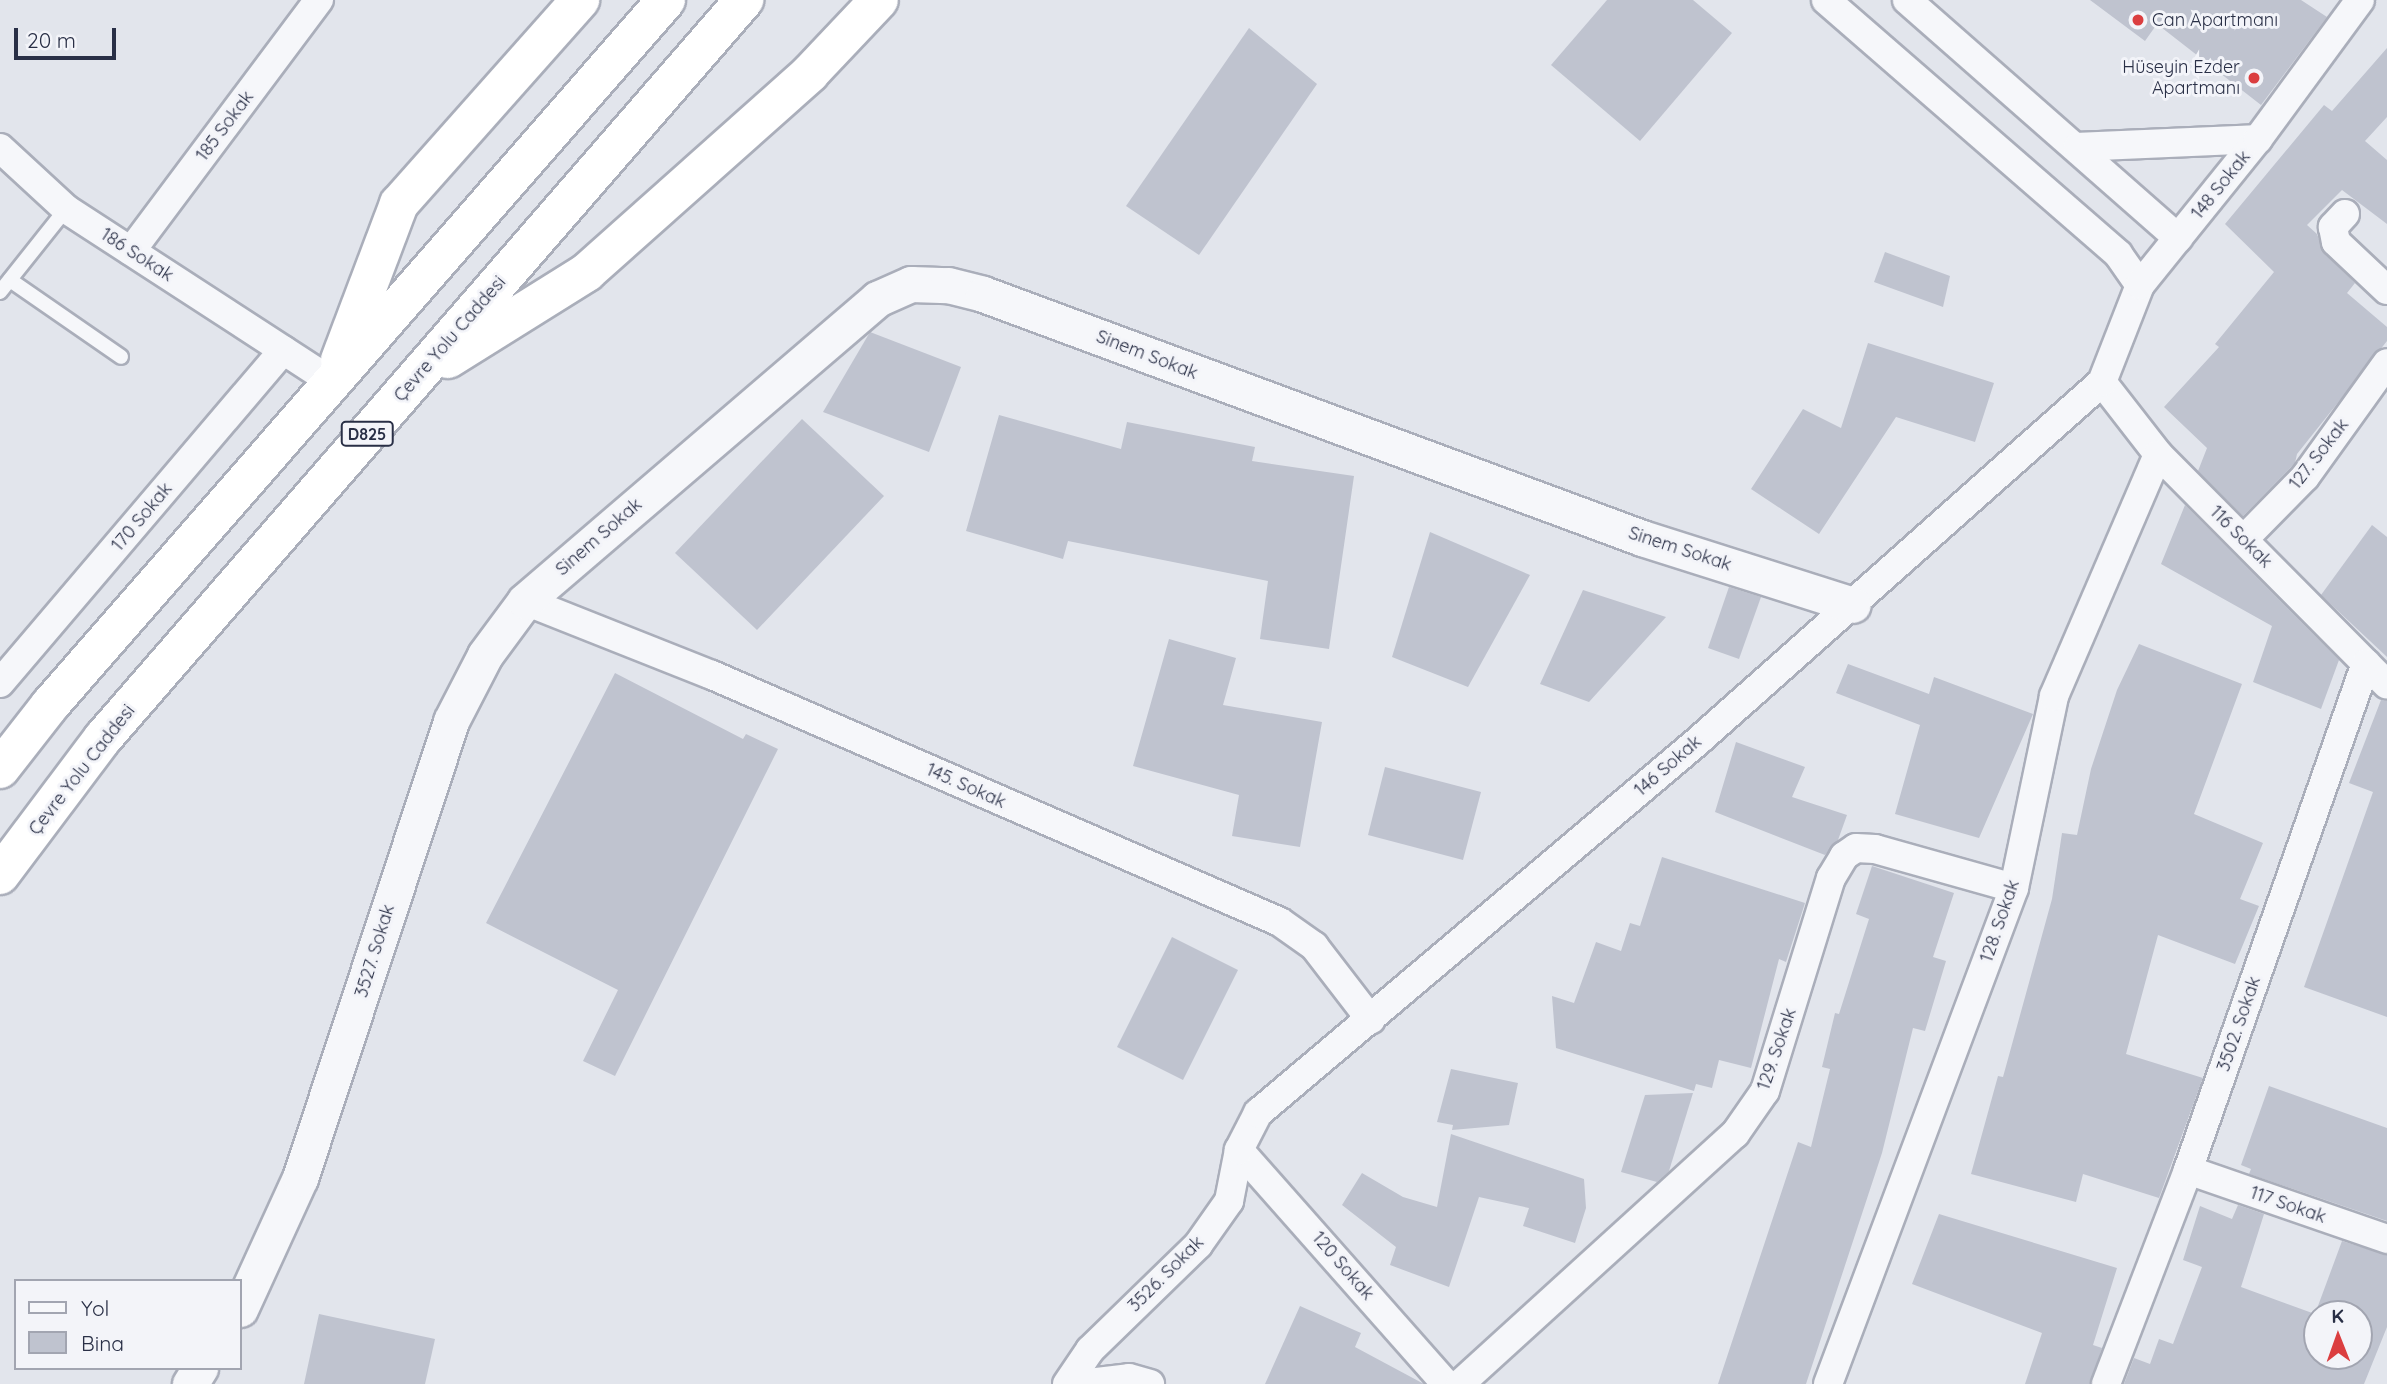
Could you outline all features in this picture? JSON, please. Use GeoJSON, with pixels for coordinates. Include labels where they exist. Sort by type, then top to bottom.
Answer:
{"type":"FeatureCollection","features":[{"type":"Feature","properties":{"kind":"highway"},"geometry":{"type":"LineString","coordinates":[[332,382],[399,204],[580,0]]}},
{"type":"Feature","properties":{"kind":"highway"},"geometry":{"type":"LineString","coordinates":[[0,769],[50,705],[666,0]]}},
{"type":"Feature","properties":{"kind":"highway","name":"Çevre Yolu Caddesi"},"geometry":{"type":"LineString","coordinates":[[0,875],[103,738],[744,0]]}},
{"type":"Feature","properties":{"kind":"highway"},"geometry":{"type":"LineString","coordinates":[[413,381],[587,272],[810,74],[879,0]]}},
{"type":"Feature","properties":{"kind":"street","name":"185 Sokak"},"geometry":{"type":"LineString","coordinates":[[131,251],[319,0]]}},
{"type":"Feature","properties":{"kind":"street"},"geometry":{"type":"LineString","coordinates":[[1826,0],[2118,254],[2140,285]]}},
{"type":"Feature","properties":{"kind":"street"},"geometry":{"type":"LineString","coordinates":[[1908,0],[2078,147],[2178,238]]}},
{"type":"Feature","properties":{"kind":"street","name":"148 Sokak"},"geometry":{"type":"LineString","coordinates":[[2102,382],[2140,285],[2258,139],[2360,0]]}},
{"type":"Feature","properties":{"kind":"street"},"geometry":{"type":"LineString","coordinates":[[2078,147],[2258,139]]}},
{"type":"Feature","properties":{"kind":"street","name":"186 Sokak"},"geometry":{"type":"LineString","coordinates":[[0,148],[66,209],[332,382]]}},
{"type":"Feature","properties":{"kind":"street"},"geometry":{"type":"LineString","coordinates":[[2345,214],[2333,227],[2336,242],[2387,290]]}},
{"type":"Feature","properties":{"kind":"street","name":"Sinem Sokak"},"geometry":{"type":"LineString","coordinates":[[525,601],[877,299],[911,285],[948,285],[983,294],[1642,538],[1853,605]]}},
{"type":"Feature","properties":{"kind":"street","name":"170 Sokak"},"geometry":{"type":"LineString","coordinates":[[0,683],[282,350]]}},
{"type":"Feature","properties":{"kind":"street","name":"127. Sokak"},"geometry":{"type":"LineString","coordinates":[[2244,539],[2305,477],[2387,362]]}},
{"type":"Feature","properties":{"kind":"street","name":"116 Sokak"},"geometry":{"type":"LineString","coordinates":[[2102,382],[2158,454],[2387,685]]}},
{"type":"Feature","properties":{"kind":"street","name":"146 Sokak"},"geometry":{"type":"LineString","coordinates":[[1238,1150],[1258,1113],[1371,1020],[1853,605],[2102,382]]}},
{"type":"Feature","properties":{"kind":"street","name":"128. Sokak"},"geometry":{"type":"LineString","coordinates":[[1828,1384],[2014,888],[2054,696],[2158,454]]}},
{"type":"Feature","properties":{"kind":"street","name":"145. Sokak"},"geometry":{"type":"LineString","coordinates":[[525,601],[712,675],[1280,922],[1314,946],[1371,1020]]}},
{"type":"Feature","properties":{"kind":"street","name":"3527. Sokak"},"geometry":{"type":"LineString","coordinates":[[242,1305],[300,1178],[327,1103],[450,721],[485,655],[525,601]]}},
{"type":"Feature","properties":{"kind":"street","name":"3502. Sokak"},"geometry":{"type":"LineString","coordinates":[[2106,1384],[2188,1170],[2366,663]]}},
{"type":"Feature","properties":{"kind":"street","name":"129. Sokak"},"geometry":{"type":"LineString","coordinates":[[1460,1384],[1735,1134],[1765,1091],[1831,878],[1844,856],[1856,848],[1875,849],[2014,888]]}},
{"type":"Feature","properties":{"kind":"street","name":"3526. Sokak"},"geometry":{"type":"LineString","coordinates":[[1067,1384],[1090,1350],[1198,1245],[1228,1201],[1238,1150]]}},
{"type":"Feature","properties":{"kind":"street","name":"120 Sokak"},"geometry":{"type":"LineString","coordinates":[[1238,1150],[1446,1384]]}},
{"type":"Feature","properties":{"kind":"street","name":"117 Sokak"},"geometry":{"type":"LineString","coordinates":[[2188,1170],[2387,1239]]}},
{"type":"Feature","properties":{"kind":"street"},"geometry":{"type":"LineString","coordinates":[[1080,1384],[1129,1378],[1150,1384]]}},
{"type":"Feature","properties":{"kind":"lane"},"geometry":{"type":"LineString","coordinates":[[0,292],[66,209]]}},
{"type":"Feature","properties":{"kind":"lane"},"geometry":{"type":"LineString","coordinates":[[10,279],[121,358]]}},
{"type":"Feature","properties":{"kind":"building"},"geometry":{"type":"Polygon","coordinates":[[[1607,0],[1693,0],[1732,33],[1640,141],[1551,65],[1607,0]]]}},
{"type":"Feature","properties":{"kind":"building","name":"Hüseyin Ezder Apartmanı"},"geometry":{"type":"Polygon","coordinates":[[[2090,0],[2301,0],[2327,17],[2261,105],[2157,24],[2145,41],[2090,0]]]}},
{"type":"Feature","properties":{"kind":"building"},"geometry":{"type":"Polygon","coordinates":[[[1249,28],[1317,84],[1199,255],[1126,206],[1249,28]]]}},
{"type":"Feature","properties":{"kind":"building"},"geometry":{"type":"Polygon","coordinates":[[[2387,48],[2387,117],[2365,141],[2387,160],[2387,224],[2342,190],[2307,225],[2317,234],[2325,254],[2355,283],[2347,293],[2387,327],[2387,341],[2297,454],[2295,463],[2243,516],[2198,471],[2207,448],[2164,407],[2219,347],[2215,344],[2274,272],[2225,224],[2324,105],[2332,111],[2387,48]]]}},
{"type":"Feature","properties":{"kind":"building"},"geometry":{"type":"Polygon","coordinates":[[[1885,252],[1950,276],[1943,307],[1874,282],[1885,252]]]}},
{"type":"Feature","properties":{"kind":"building"},"geometry":{"type":"Polygon","coordinates":[[[870,332],[961,367],[929,452],[823,412],[870,332]]]}},
{"type":"Feature","properties":{"kind":"building"},"geometry":{"type":"Polygon","coordinates":[[[1868,343],[1994,383],[1975,442],[1896,417],[1819,534],[1751,489],[1803,409],[1841,428],[1868,343]]]}},
{"type":"Feature","properties":{"kind":"building"},"geometry":{"type":"Polygon","coordinates":[[[999,415],[1121,449],[1127,422],[1255,447],[1252,461],[1354,476],[1329,649],[1260,639],[1268,581],[1068,541],[1063,559],[966,531],[999,415]]]}},
{"type":"Feature","properties":{"kind":"building"},"geometry":{"type":"Polygon","coordinates":[[[802,419],[884,496],[757,630],[675,553],[802,419]]]}},
{"type":"Feature","properties":{"kind":"building"},"geometry":{"type":"Polygon","coordinates":[[[2185,505],[2339,660],[2321,709],[2253,682],[2272,626],[2161,564],[2185,505]]]}},
{"type":"Feature","properties":{"kind":"building"},"geometry":{"type":"Polygon","coordinates":[[[2372,525],[2387,537],[2387,657],[2321,595],[2372,525]]]}},
{"type":"Feature","properties":{"kind":"building"},"geometry":{"type":"Polygon","coordinates":[[[1430,532],[1530,575],[1468,687],[1392,657],[1430,532]]]}},
{"type":"Feature","properties":{"kind":"building"},"geometry":{"type":"Polygon","coordinates":[[[1729,587],[1761,597],[1739,659],[1708,648],[1729,587]]]}},
{"type":"Feature","properties":{"kind":"building"},"geometry":{"type":"Polygon","coordinates":[[[1583,590],[1666,617],[1589,702],[1540,684],[1583,590]]]}},
{"type":"Feature","properties":{"kind":"building"},"geometry":{"type":"Polygon","coordinates":[[[1169,639],[1236,658],[1223,705],[1322,722],[1300,847],[1232,836],[1239,795],[1133,766],[1169,639]]]}},
{"type":"Feature","properties":{"kind":"building"},"geometry":{"type":"Polygon","coordinates":[[[2139,644],[2242,684],[2194,814],[2263,843],[2240,899],[2259,906],[2235,964],[2158,935],[2126,1054],[2203,1078],[2159,1198],[2083,1174],[2076,1202],[1971,1174],[1998,1076],[2003,1077],[2052,899],[2062,833],[2077,835],[2091,769],[2117,690],[2139,644]]]}},
{"type":"Feature","properties":{"kind":"building"},"geometry":{"type":"Polygon","coordinates":[[[1848,664],[1929,694],[1934,677],[2033,714],[1979,838],[1895,814],[1920,725],[1836,693],[1848,664]]]}},
{"type":"Feature","properties":{"kind":"building"},"geometry":{"type":"Polygon","coordinates":[[[615,673],[743,739],[746,734],[778,749],[615,1076],[583,1061],[618,990],[486,923],[615,673]]]}},
{"type":"Feature","properties":{"kind":"building"},"geometry":{"type":"Polygon","coordinates":[[[2381,700],[2387,701],[2387,1017],[2304,987],[2373,792],[2349,783],[2381,700]]]}},
{"type":"Feature","properties":{"kind":"building"},"geometry":{"type":"Polygon","coordinates":[[[1736,742],[1805,767],[1792,797],[1847,815],[1838,840],[1825,855],[1715,812],[1736,742]]]}},
{"type":"Feature","properties":{"kind":"building"},"geometry":{"type":"Polygon","coordinates":[[[1385,767],[1481,792],[1463,860],[1368,835],[1385,767]]]}},
{"type":"Feature","properties":{"kind":"building"},"geometry":{"type":"Polygon","coordinates":[[[1662,857],[1805,903],[1786,962],[1779,959],[1751,1068],[1719,1060],[1712,1088],[1696,1084],[1694,1091],[1556,1048],[1552,996],[1574,1003],[1596,942],[1621,951],[1630,923],[1640,926],[1662,857]]]}},
{"type":"Feature","properties":{"kind":"building"},"geometry":{"type":"Polygon","coordinates":[[[1872,866],[1954,893],[1933,957],[1946,961],[1925,1031],[1913,1028],[1882,1153],[1806,1384],[1718,1384],[1798,1142],[1811,1147],[1830,1069],[1822,1067],[1835,1013],[1839,1014],[1869,919],[1856,914],[1872,866]]]}},
{"type":"Feature","properties":{"kind":"building"},"geometry":{"type":"Polygon","coordinates":[[[1172,937],[1238,970],[1183,1080],[1117,1047],[1172,937]]]}},
{"type":"Feature","properties":{"kind":"building"},"geometry":{"type":"Polygon","coordinates":[[[1451,1069],[1518,1083],[1509,1125],[1452,1130],[1453,1125],[1437,1122],[1451,1069]]]}},
{"type":"Feature","properties":{"kind":"building"},"geometry":{"type":"Polygon","coordinates":[[[2269,1086],[2387,1128],[2387,1221],[2249,1174],[2251,1169],[2241,1165],[2269,1086]]]}},
{"type":"Feature","properties":{"kind":"building"},"geometry":{"type":"Polygon","coordinates":[[[1693,1093],[1669,1171],[1657,1182],[1621,1172],[1645,1095],[1693,1093]]]}},
{"type":"Feature","properties":{"kind":"building"},"geometry":{"type":"Polygon","coordinates":[[[1451,1134],[1584,1179],[1586,1208],[1575,1243],[1523,1226],[1529,1208],[1479,1197],[1449,1287],[1390,1265],[1396,1247],[1342,1205],[1362,1173],[1403,1197],[1437,1207],[1451,1134]]]}},
{"type":"Feature","properties":{"kind":"building"},"geometry":{"type":"Polygon","coordinates":[[[2238,1205],[2264,1214],[2241,1287],[2303,1310],[2303,1370],[2370,1370],[2364,1384],[2124,1384],[2134,1358],[2150,1364],[2159,1339],[2173,1344],[2202,1267],[2183,1260],[2200,1206],[2232,1219],[2238,1205]]]}},
{"type":"Feature","properties":{"kind":"building"},"geometry":{"type":"Polygon","coordinates":[[[1939,1214],[2117,1268],[2093,1345],[2102,1348],[2090,1384],[2025,1384],[2042,1333],[1912,1284],[1939,1214]]]}},
{"type":"Feature","properties":{"kind":"building"},"geometry":{"type":"Polygon","coordinates":[[[2342,1241],[2387,1255],[2387,1327],[2373,1362],[2373,1300],[2320,1300],[2342,1241]]]}},
{"type":"Feature","properties":{"kind":"building"},"geometry":{"type":"Polygon","coordinates":[[[1300,1306],[1361,1333],[1355,1347],[1424,1384],[1265,1384],[1300,1306]]]}},
{"type":"Feature","properties":{"kind":"building"},"geometry":{"type":"Polygon","coordinates":[[[319,1314],[435,1339],[425,1384],[304,1384],[319,1314]]]}},
{"type":"Feature","properties":{"kind":"place","name":"Can Apartmanı"},"geometry":{"type":"Point","coordinates":[2138,20]}},
{"type":"Feature","properties":{"kind":"place","name":"Hüseyin Ezder Apartmanı"},"geometry":{"type":"Point","coordinates":[2254,78]}}]}
